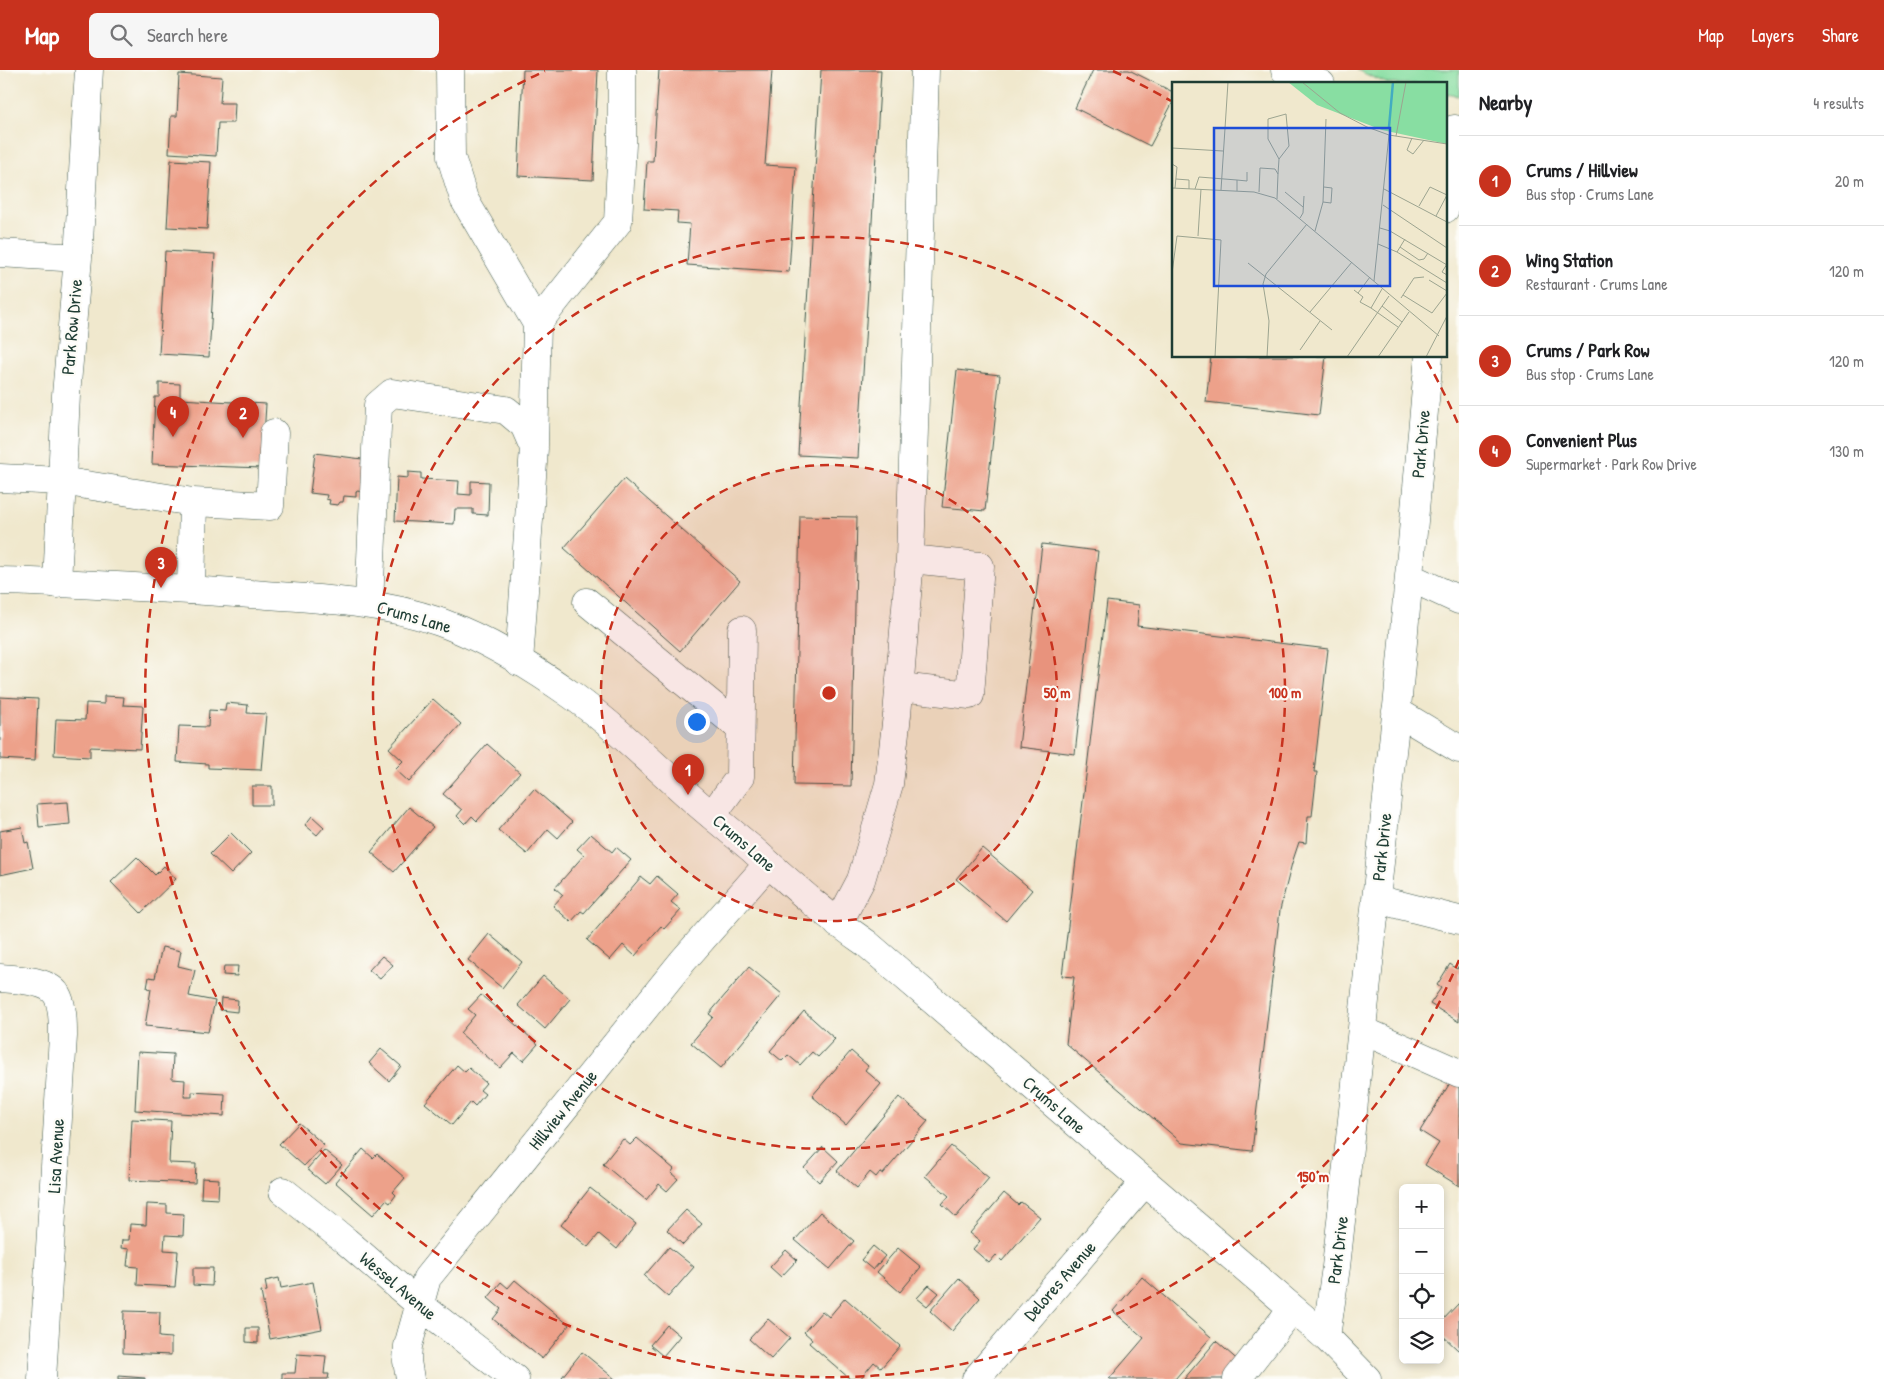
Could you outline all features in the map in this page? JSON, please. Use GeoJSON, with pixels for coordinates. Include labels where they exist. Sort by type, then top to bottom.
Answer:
{"type":"FeatureCollection","features":[{"type":"Feature","properties":{"kind":"street","name":"Park Row Drive"},"geometry":{"type":"LineString","coordinates":[[57,584],[66,396],[78,258],[89,70]]}},
{"type":"Feature","properties":{"kind":"street"},"geometry":{"type":"LineString","coordinates":[[450,70],[451,157],[464,199],[537,324],[534,448],[519,662]]}},
{"type":"Feature","properties":{"kind":"street"},"geometry":{"type":"LineString","coordinates":[[537,324],[618,222],[622,144],[622,70]]}},
{"type":"Feature","properties":{"kind":"street"},"geometry":{"type":"LineString","coordinates":[[838,924],[861,880],[890,784],[900,688],[910,559],[925,70]]}},
{"type":"Feature","properties":{"kind":"street"},"geometry":{"type":"LineString","coordinates":[[1285,70],[1316,82]]}},
{"type":"Feature","properties":{"kind":"street"},"geometry":{"type":"LineString","coordinates":[[1446,199],[1453,128]]}},
{"type":"Feature","properties":{"kind":"street"},"geometry":{"type":"LineString","coordinates":[[0,253],[78,258]]}},
{"type":"Feature","properties":{"kind":"street","name":"Park Drive"},"geometry":{"type":"LineString","coordinates":[[1326,1337],[1336,1267],[1376,900],[1430,358]]}},
{"type":"Feature","properties":{"kind":"street"},"geometry":{"type":"LineString","coordinates":[[369,604],[378,405],[392,393],[506,410],[524,425],[534,448]]}},
{"type":"Feature","properties":{"kind":"street"},"geometry":{"type":"LineString","coordinates":[[0,478],[61,482],[193,502],[270,506],[274,433]]}},
{"type":"Feature","properties":{"kind":"street"},"geometry":{"type":"LineString","coordinates":[[191,590],[193,502]]}},
{"type":"Feature","properties":{"kind":"street"},"geometry":{"type":"LineString","coordinates":[[900,688],[970,695],[980,566],[910,559]]}},
{"type":"Feature","properties":{"kind":"street"},"geometry":{"type":"LineString","coordinates":[[1409,577],[1459,600]]}},
{"type":"Feature","properties":{"kind":"street","name":"Crums Lane"},"geometry":{"type":"LineString","coordinates":[[0,581],[191,590],[331,599],[369,604],[399,610],[439,622],[469,634],[519,662],[573,696],[635,745],[712,816],[838,924],[866,943],[1326,1337],[1367,1379]]}},
{"type":"Feature","properties":{"kind":"street"},"geometry":{"type":"LineString","coordinates":[[587,602],[740,728]]}},
{"type":"Feature","properties":{"kind":"street"},"geometry":{"type":"LineString","coordinates":[[712,816],[740,776],[742,630]]}},
{"type":"Feature","properties":{"kind":"street"},"geometry":{"type":"LineString","coordinates":[[1396,711],[1459,749]]}},
{"type":"Feature","properties":{"kind":"street","name":"Hillview Avenue"},"geometry":{"type":"LineString","coordinates":[[410,1379],[407,1361],[408,1346],[427,1278],[682,962],[768,864]]}},
{"type":"Feature","properties":{"kind":"street"},"geometry":{"type":"LineString","coordinates":[[1376,900],[1459,920]]}},
{"type":"Feature","properties":{"kind":"street","name":"Lisa Avenue"},"geometry":{"type":"LineString","coordinates":[[0,978],[36,982],[54,990],[59,997],[62,1018],[63,1046],[42,1379]]}},
{"type":"Feature","properties":{"kind":"street"},"geometry":{"type":"LineString","coordinates":[[1362,1030],[1459,1073]]}},
{"type":"Feature","properties":{"kind":"street","name":"Delores Avenue"},"geometry":{"type":"LineString","coordinates":[[976,1379],[1144,1183]]}},
{"type":"Feature","properties":{"kind":"street","name":"Wessel Avenue"},"geometry":{"type":"LineString","coordinates":[[283,1191],[346,1240],[420,1305],[515,1379]]}},
{"type":"Feature","properties":{"kind":"street"},"geometry":{"type":"LineString","coordinates":[[1237,1379],[1292,1309]]}},
{"type":"Feature","properties":{"kind":"green space"},"geometry":{"type":"Polygon","coordinates":[[[1357,70],[1459,70],[1459,96],[1446,94],[1446,82],[1384,82],[1357,70]]]}},
{"type":"Feature","properties":{"kind":"building"},"geometry":{"type":"Polygon","coordinates":[[[523,70],[598,70],[593,180],[518,176],[523,70]]]}},
{"type":"Feature","properties":{"kind":"building"},"geometry":{"type":"Polygon","coordinates":[[[659,70],[772,70],[765,165],[796,167],[789,272],[687,265],[690,224],[677,223],[678,211],[644,209],[647,161],[653,161],[659,70]]]}},
{"type":"Feature","properties":{"kind":"building"},"geometry":{"type":"Polygon","coordinates":[[[821,70],[881,70],[858,458],[798,455],[821,70]]]}},
{"type":"Feature","properties":{"kind":"building"},"geometry":{"type":"Polygon","coordinates":[[[1093,70],[1129,70],[1172,92],[1172,104],[1150,146],[1075,108],[1093,70]]]}},
{"type":"Feature","properties":{"kind":"building"},"geometry":{"type":"Polygon","coordinates":[[[179,74],[222,77],[220,103],[235,103],[234,123],[218,123],[216,156],[169,153],[171,116],[177,116],[179,74]]]}},
{"type":"Feature","properties":{"kind":"building"},"geometry":{"type":"Polygon","coordinates":[[[171,160],[211,162],[207,229],[167,227],[171,160]]]}},
{"type":"Feature","properties":{"kind":"building"},"geometry":{"type":"Polygon","coordinates":[[[165,251],[215,254],[209,357],[159,354],[165,251]]]}},
{"type":"Feature","properties":{"kind":"building"},"geometry":{"type":"Polygon","coordinates":[[[1211,358],[1326,358],[1319,415],[1206,402],[1211,358]]]}},
{"type":"Feature","properties":{"kind":"building"},"geometry":{"type":"Polygon","coordinates":[[[957,370],[1000,375],[985,511],[942,507],[957,370]]]}},
{"type":"Feature","properties":{"kind":"building"},"geometry":{"type":"Polygon","coordinates":[[[159,383],[180,384],[180,399],[266,404],[262,468],[152,464],[155,397],[159,397],[159,383]]]}},
{"type":"Feature","properties":{"kind":"building"},"geometry":{"type":"Polygon","coordinates":[[[315,453],[362,459],[361,464],[371,465],[367,492],[356,491],[356,497],[344,496],[343,502],[340,502],[338,505],[329,504],[330,500],[326,499],[327,495],[310,493],[315,453]]]}},
{"type":"Feature","properties":{"kind":"building"},"geometry":{"type":"Polygon","coordinates":[[[408,472],[421,473],[421,479],[459,481],[458,494],[471,495],[471,481],[489,482],[488,515],[473,514],[473,509],[455,509],[454,524],[395,521],[397,477],[408,478],[408,472]]]}},
{"type":"Feature","properties":{"kind":"building"},"geometry":{"type":"Polygon","coordinates":[[[624,479],[740,581],[680,651],[564,548],[624,479]]]}},
{"type":"Feature","properties":{"kind":"building"},"geometry":{"type":"Polygon","coordinates":[[[800,516],[857,517],[851,786],[794,785],[800,516]]]}},
{"type":"Feature","properties":{"kind":"building"},"geometry":{"type":"Polygon","coordinates":[[[1042,544],[1098,551],[1075,754],[1019,747],[1042,544]]]}},
{"type":"Feature","properties":{"kind":"building"},"geometry":{"type":"Polygon","coordinates":[[[1107,601],[1139,605],[1137,626],[1328,649],[1314,772],[1317,772],[1312,816],[1308,816],[1306,843],[1299,842],[1280,910],[1252,1151],[1182,1143],[1066,1044],[1074,977],[1062,976],[1107,601]]]}},
{"type":"Feature","properties":{"kind":"building"},"geometry":{"type":"Polygon","coordinates":[[[104,696],[124,697],[123,705],[143,706],[140,749],[90,747],[90,757],[54,755],[56,719],[85,720],[86,703],[104,704],[104,696]]]}},
{"type":"Feature","properties":{"kind":"building"},"geometry":{"type":"Polygon","coordinates":[[[0,697],[38,699],[35,761],[0,759],[0,697]]]}},
{"type":"Feature","properties":{"kind":"building"},"geometry":{"type":"Polygon","coordinates":[[[433,699],[461,724],[409,782],[395,769],[403,761],[389,748],[433,699]]]}},
{"type":"Feature","properties":{"kind":"building"},"geometry":{"type":"Polygon","coordinates":[[[226,703],[248,705],[247,713],[266,714],[261,770],[208,768],[208,764],[177,762],[179,726],[208,727],[209,710],[225,711],[226,703]]]}},
{"type":"Feature","properties":{"kind":"building"},"geometry":{"type":"Polygon","coordinates":[[[487,744],[520,773],[477,821],[472,816],[465,824],[457,816],[462,810],[443,794],[487,744]]]}},
{"type":"Feature","properties":{"kind":"building"},"geometry":{"type":"Polygon","coordinates":[[[252,786],[272,786],[272,805],[252,805],[252,786]]]}},
{"type":"Feature","properties":{"kind":"building"},"geometry":{"type":"Polygon","coordinates":[[[534,789],[572,822],[558,838],[548,829],[527,854],[498,830],[534,789]]]}},
{"type":"Feature","properties":{"kind":"building"},"geometry":{"type":"Polygon","coordinates":[[[68,802],[70,824],[39,827],[37,804],[68,802]]]}},
{"type":"Feature","properties":{"kind":"building"},"geometry":{"type":"Polygon","coordinates":[[[409,807],[433,827],[394,872],[371,852],[409,807]]]}},
{"type":"Feature","properties":{"kind":"building"},"geometry":{"type":"Polygon","coordinates":[[[312,816],[324,827],[317,835],[305,825],[312,816]]]}},
{"type":"Feature","properties":{"kind":"building"},"geometry":{"type":"Polygon","coordinates":[[[22,827],[25,843],[28,842],[33,868],[0,875],[0,831],[22,827]]]}},
{"type":"Feature","properties":{"kind":"building"},"geometry":{"type":"Polygon","coordinates":[[[231,833],[251,853],[231,874],[210,854],[231,833]]]}},
{"type":"Feature","properties":{"kind":"building"},"geometry":{"type":"Polygon","coordinates":[[[591,834],[612,852],[616,847],[631,860],[584,913],[581,911],[571,922],[553,906],[563,895],[555,888],[584,855],[577,849],[591,834]]]}},
{"type":"Feature","properties":{"kind":"building"},"geometry":{"type":"Polygon","coordinates":[[[982,848],[1032,890],[1006,921],[956,879],[982,848]]]}},
{"type":"Feature","properties":{"kind":"building"},"geometry":{"type":"Polygon","coordinates":[[[137,857],[155,875],[164,866],[176,879],[141,913],[111,882],[137,857]]]}},
{"type":"Feature","properties":{"kind":"building"},"geometry":{"type":"Polygon","coordinates":[[[657,876],[678,894],[671,902],[681,910],[664,929],[661,926],[635,956],[623,945],[610,960],[587,940],[641,877],[650,884],[657,876]]]}},
{"type":"Feature","properties":{"kind":"building"},"geometry":{"type":"Polygon","coordinates":[[[489,934],[522,962],[502,988],[468,960],[489,934]]]}},
{"type":"Feature","properties":{"kind":"building"},"geometry":{"type":"Polygon","coordinates":[[[162,947],[181,951],[178,966],[195,970],[189,996],[215,1001],[208,1032],[145,1026],[151,989],[147,988],[149,977],[155,978],[162,947]]]}},
{"type":"Feature","properties":{"kind":"building"},"geometry":{"type":"Polygon","coordinates":[[[382,956],[393,965],[380,979],[369,970],[382,956]]]}},
{"type":"Feature","properties":{"kind":"building"},"geometry":{"type":"Polygon","coordinates":[[[1450,964],[1457,969],[1459,965],[1459,1022],[1430,1004],[1441,988],[1437,985],[1450,964]]]}},
{"type":"Feature","properties":{"kind":"building"},"geometry":{"type":"Polygon","coordinates":[[[224,966],[238,966],[237,976],[223,975],[224,966]]]}},
{"type":"Feature","properties":{"kind":"building"},"geometry":{"type":"Polygon","coordinates":[[[749,967],[782,994],[721,1068],[691,1043],[713,1017],[709,1014],[749,967]]]}},
{"type":"Feature","properties":{"kind":"building"},"geometry":{"type":"Polygon","coordinates":[[[543,976],[570,999],[545,1029],[518,1005],[543,976]]]}},
{"type":"Feature","properties":{"kind":"building"},"geometry":{"type":"Polygon","coordinates":[[[481,995],[538,1044],[523,1061],[514,1053],[500,1068],[460,1033],[475,1015],[468,1009],[481,995]]]}},
{"type":"Feature","properties":{"kind":"building"},"geometry":{"type":"Polygon","coordinates":[[[221,998],[238,1000],[237,1012],[220,1010],[221,998]]]}},
{"type":"Feature","properties":{"kind":"building"},"geometry":{"type":"Polygon","coordinates":[[[804,1011],[835,1039],[818,1057],[812,1052],[800,1065],[788,1055],[782,1061],[770,1051],[804,1011]]]}},
{"type":"Feature","properties":{"kind":"building"},"geometry":{"type":"Polygon","coordinates":[[[381,1049],[401,1066],[389,1081],[369,1063],[381,1049]]]}},
{"type":"Feature","properties":{"kind":"building"},"geometry":{"type":"Polygon","coordinates":[[[851,1051],[868,1066],[865,1070],[881,1084],[846,1125],[812,1096],[851,1051]]]}},
{"type":"Feature","properties":{"kind":"building"},"geometry":{"type":"Polygon","coordinates":[[[138,1052],[173,1054],[172,1079],[185,1080],[184,1097],[192,1097],[192,1092],[225,1094],[224,1116],[135,1110],[138,1052]]]}},
{"type":"Feature","properties":{"kind":"building"},"geometry":{"type":"Polygon","coordinates":[[[457,1065],[465,1072],[469,1068],[486,1083],[480,1090],[485,1094],[475,1106],[471,1102],[452,1125],[425,1103],[457,1065]]]}},
{"type":"Feature","properties":{"kind":"building"},"geometry":{"type":"Polygon","coordinates":[[[1455,1075],[1459,1078],[1459,1186],[1425,1165],[1439,1143],[1420,1131],[1455,1075]]]}},
{"type":"Feature","properties":{"kind":"building"},"geometry":{"type":"Polygon","coordinates":[[[899,1097],[928,1121],[883,1174],[880,1172],[876,1177],[870,1172],[857,1188],[837,1171],[899,1097]]]}},
{"type":"Feature","properties":{"kind":"building"},"geometry":{"type":"Polygon","coordinates":[[[132,1119],[171,1121],[169,1163],[196,1164],[195,1183],[129,1180],[132,1119]]]}},
{"type":"Feature","properties":{"kind":"building"},"geometry":{"type":"Polygon","coordinates":[[[299,1123],[324,1145],[304,1166],[279,1144],[299,1123]]]}},
{"type":"Feature","properties":{"kind":"building"},"geometry":{"type":"Polygon","coordinates":[[[637,1138],[674,1169],[671,1173],[678,1179],[667,1191],[659,1184],[646,1200],[603,1164],[623,1139],[630,1145],[637,1138]]]}},
{"type":"Feature","properties":{"kind":"building"},"geometry":{"type":"Polygon","coordinates":[[[951,1146],[989,1178],[956,1217],[942,1204],[949,1196],[925,1176],[951,1146]]]}},
{"type":"Feature","properties":{"kind":"building"},"geometry":{"type":"Polygon","coordinates":[[[823,1147],[838,1161],[819,1182],[804,1168],[823,1147]]]}},
{"type":"Feature","properties":{"kind":"building"},"geometry":{"type":"Polygon","coordinates":[[[363,1149],[373,1158],[377,1154],[405,1178],[393,1192],[396,1195],[390,1203],[386,1200],[373,1215],[335,1182],[363,1149]]]}},
{"type":"Feature","properties":{"kind":"building"},"geometry":{"type":"Polygon","coordinates":[[[324,1150],[342,1165],[325,1184],[307,1169],[324,1150]]]}},
{"type":"Feature","properties":{"kind":"building"},"geometry":{"type":"Polygon","coordinates":[[[202,1178],[219,1179],[218,1199],[201,1198],[202,1178]]]}},
{"type":"Feature","properties":{"kind":"building"},"geometry":{"type":"Polygon","coordinates":[[[590,1188],[636,1224],[617,1249],[599,1234],[588,1247],[561,1225],[590,1188]]]}},
{"type":"Feature","properties":{"kind":"building"},"geometry":{"type":"Polygon","coordinates":[[[1004,1193],[1018,1205],[1021,1202],[1040,1217],[1002,1261],[996,1255],[989,1263],[973,1249],[980,1241],[970,1233],[1004,1193]]]}},
{"type":"Feature","properties":{"kind":"building"},"geometry":{"type":"Polygon","coordinates":[[[147,1204],[167,1205],[167,1213],[184,1214],[183,1236],[165,1235],[164,1250],[178,1251],[175,1287],[137,1285],[138,1267],[127,1266],[129,1249],[121,1248],[122,1240],[129,1240],[130,1224],[146,1225],[147,1204]]]}},
{"type":"Feature","properties":{"kind":"building"},"geometry":{"type":"Polygon","coordinates":[[[686,1210],[702,1224],[683,1245],[667,1230],[686,1210]]]}},
{"type":"Feature","properties":{"kind":"building"},"geometry":{"type":"Polygon","coordinates":[[[820,1212],[854,1241],[830,1269],[795,1240],[820,1212]]]}},
{"type":"Feature","properties":{"kind":"building"},"geometry":{"type":"Polygon","coordinates":[[[873,1246],[885,1256],[873,1270],[861,1260],[873,1246]]]}},
{"type":"Feature","properties":{"kind":"building"},"geometry":{"type":"Polygon","coordinates":[[[669,1247],[694,1267],[668,1297],[644,1276],[669,1247]]]}},
{"type":"Feature","properties":{"kind":"building"},"geometry":{"type":"Polygon","coordinates":[[[898,1248],[921,1267],[900,1292],[877,1272],[898,1248]]]}},
{"type":"Feature","properties":{"kind":"building"},"geometry":{"type":"Polygon","coordinates":[[[786,1250],[797,1260],[781,1277],[770,1267],[786,1250]]]}},
{"type":"Feature","properties":{"kind":"building"},"geometry":{"type":"Polygon","coordinates":[[[193,1268],[213,1268],[212,1286],[193,1285],[193,1268]]]}},
{"type":"Feature","properties":{"kind":"building"},"geometry":{"type":"Polygon","coordinates":[[[1142,1277],[1211,1337],[1175,1379],[1109,1379],[1144,1338],[1113,1311],[1142,1277]]]}},
{"type":"Feature","properties":{"kind":"building"},"geometry":{"type":"Polygon","coordinates":[[[279,1278],[281,1288],[313,1282],[322,1329],[270,1339],[261,1292],[267,1291],[265,1281],[279,1278]]]}},
{"type":"Feature","properties":{"kind":"building"},"geometry":{"type":"Polygon","coordinates":[[[959,1278],[980,1298],[952,1331],[930,1311],[959,1278]]]}},
{"type":"Feature","properties":{"kind":"building"},"geometry":{"type":"Polygon","coordinates":[[[515,1280],[569,1325],[542,1359],[493,1319],[501,1309],[488,1298],[501,1282],[508,1288],[515,1280]]]}},
{"type":"Feature","properties":{"kind":"building"},"geometry":{"type":"Polygon","coordinates":[[[929,1285],[939,1293],[927,1306],[917,1298],[929,1285]]]}},
{"type":"Feature","properties":{"kind":"building"},"geometry":{"type":"Polygon","coordinates":[[[845,1298],[900,1346],[881,1368],[874,1362],[860,1379],[850,1379],[809,1343],[812,1339],[804,1332],[822,1311],[829,1317],[845,1298]]]}},
{"type":"Feature","properties":{"kind":"building"},"geometry":{"type":"Polygon","coordinates":[[[1459,1303],[1459,1351],[1444,1337],[1444,1319],[1459,1303]]]}},
{"type":"Feature","properties":{"kind":"building"},"geometry":{"type":"Polygon","coordinates":[[[124,1311],[160,1312],[159,1337],[171,1338],[171,1355],[123,1353],[124,1311]]]}},
{"type":"Feature","properties":{"kind":"building"},"geometry":{"type":"Polygon","coordinates":[[[768,1319],[790,1338],[771,1359],[749,1339],[768,1319]]]}},
{"type":"Feature","properties":{"kind":"building"},"geometry":{"type":"Polygon","coordinates":[[[667,1325],[680,1336],[663,1356],[650,1345],[667,1325]]]}},
{"type":"Feature","properties":{"kind":"building"},"geometry":{"type":"Polygon","coordinates":[[[246,1328],[258,1328],[258,1343],[246,1342],[246,1328]]]}},
{"type":"Feature","properties":{"kind":"building"},"geometry":{"type":"Polygon","coordinates":[[[1216,1341],[1242,1364],[1229,1379],[1184,1379],[1216,1341]]]}},
{"type":"Feature","properties":{"kind":"building"},"geometry":{"type":"Polygon","coordinates":[[[582,1352],[615,1379],[564,1379],[562,1377],[582,1352]]]}},
{"type":"Feature","properties":{"kind":"building"},"geometry":{"type":"Polygon","coordinates":[[[297,1354],[326,1356],[324,1374],[329,1374],[328,1379],[282,1379],[282,1373],[295,1373],[297,1354]]]}},
{"type":"Feature","properties":{"kind":"building"},"geometry":{"type":"Polygon","coordinates":[[[118,1376],[145,1378],[145,1379],[118,1379],[118,1376]]]}},
{"type":"Feature","properties":{"kind":"place","name":"Convenient Plus"},"geometry":{"type":"Point","coordinates":[173,437]}},
{"type":"Feature","properties":{"kind":"place","name":"Wing Station"},"geometry":{"type":"Point","coordinates":[243,438]}},
{"type":"Feature","properties":{"kind":"place","name":"Crums / Park Row"},"geometry":{"type":"Point","coordinates":[161,588]}},
{"type":"Feature","properties":{"kind":"place","name":"Crums / Hillview"},"geometry":{"type":"Point","coordinates":[688,795]}}]}
